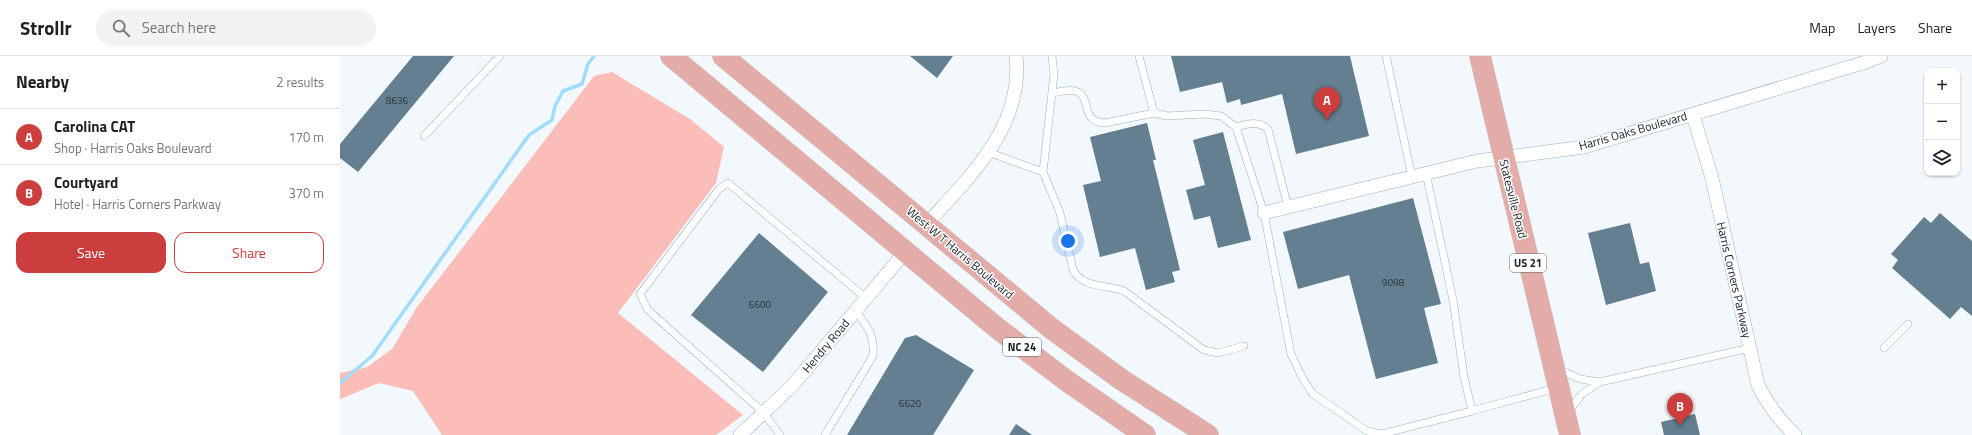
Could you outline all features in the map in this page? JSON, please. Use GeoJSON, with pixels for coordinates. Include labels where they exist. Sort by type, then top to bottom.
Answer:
{"type":"FeatureCollection","features":[{"type":"Feature","properties":{"kind":"main road","name":"NC 24"},"geometry":{"type":"LineString","coordinates":[[671,56],[1032,355],[1103,407],[1145,435]]}},
{"type":"Feature","properties":{"kind":"main road","name":"West W T Harris Boulevard"},"geometry":{"type":"LineString","coordinates":[[723,56],[1018,302],[1134,388],[1208,435]]}},
{"type":"Feature","properties":{"kind":"main road","name":"Statesville Road"},"geometry":{"type":"LineString","coordinates":[[1480,56],[1567,425]]}},
{"type":"Feature","properties":{"kind":"street"},"geometry":{"type":"LineString","coordinates":[[926,225],[988,152],[1001,134],[1016,87],[1016,56]]}},
{"type":"Feature","properties":{"kind":"street","name":"Harris Oaks Boulevard"},"geometry":{"type":"LineString","coordinates":[[1264,213],[1478,161],[1584,147],[1866,62],[1881,56]]}},
{"type":"Feature","properties":{"kind":"street","name":"Harris Corners Parkway"},"geometry":{"type":"LineString","coordinates":[[1693,114],[1712,178],[1758,385],[1768,404],[1781,421],[1795,435]]}},
{"type":"Feature","properties":{"kind":"street","name":"Hendry Road"},"geometry":{"type":"LineString","coordinates":[[740,435],[792,386],[906,252]]}},
{"type":"Feature","properties":{"kind":"lane"},"geometry":{"type":"LineString","coordinates":[[424,136],[500,56]]}},
{"type":"Feature","properties":{"kind":"lane"},"geometry":{"type":"LineString","coordinates":[[1052,56],[1054,74],[1043,172],[1060,213],[1073,270],[1077,278],[1084,283],[1113,287],[1124,291],[1204,350],[1218,353],[1244,346]]}},
{"type":"Feature","properties":{"kind":"lane"},"geometry":{"type":"LineString","coordinates":[[1139,56],[1154,113]]}},
{"type":"Feature","properties":{"kind":"lane"},"geometry":{"type":"LineString","coordinates":[[1386,56],[1412,177]]}},
{"type":"Feature","properties":{"kind":"lane"},"geometry":{"type":"LineString","coordinates":[[1052,93],[1073,90],[1079,92],[1084,99],[1089,115],[1098,123],[1105,124],[1154,113],[1167,116],[1204,114],[1221,116],[1236,127],[1264,213],[1291,354],[1312,393],[1367,431],[1382,434],[1558,387]]}},
{"type":"Feature","properties":{"kind":"lane"},"geometry":{"type":"LineString","coordinates":[[1236,127],[1255,123],[1263,124],[1268,129],[1288,207]]}},
{"type":"Feature","properties":{"kind":"lane"},"geometry":{"type":"LineString","coordinates":[[988,152],[1043,172]]}},
{"type":"Feature","properties":{"kind":"lane"},"geometry":{"type":"LineString","coordinates":[[1426,173],[1453,300],[1464,378],[1472,411]]}},
{"type":"Feature","properties":{"kind":"lane"},"geometry":{"type":"LineString","coordinates":[[780,435],[764,413],[648,310],[640,294],[719,189],[728,183],[866,298]]}},
{"type":"Feature","properties":{"kind":"lane"},"geometry":{"type":"LineString","coordinates":[[825,435],[874,356],[874,346],[871,333],[856,311]]}},
{"type":"Feature","properties":{"kind":"lane"},"geometry":{"type":"LineString","coordinates":[[1884,348],[1908,324]]}},
{"type":"Feature","properties":{"kind":"lane"},"geometry":{"type":"LineString","coordinates":[[1567,425],[1582,394],[1600,382],[1750,348]]}},
{"type":"Feature","properties":{"kind":"lane"},"geometry":{"type":"LineString","coordinates":[[1554,367],[1580,379],[1600,382]]}},
{"type":"Feature","properties":{"kind":"shaded area"},"geometry":{"type":"Polygon","coordinates":[[[612,72],[690,119],[724,147],[716,183],[618,313],[743,415],[716,435],[442,435],[413,391],[379,383],[340,399],[340,373],[367,367],[392,349],[417,307],[594,76],[612,72]]]}},
{"type":"Feature","properties":{"kind":"building"},"geometry":{"type":"Polygon","coordinates":[[[413,56],[454,56],[358,172],[340,158],[340,144],[413,56]]]}},
{"type":"Feature","properties":{"kind":"building"},"geometry":{"type":"Polygon","coordinates":[[[910,56],[953,56],[937,78],[910,56]]]}},
{"type":"Feature","properties":{"kind":"building"},"geometry":{"type":"Polygon","coordinates":[[[1171,56],[1350,56],[1369,136],[1296,154],[1282,94],[1241,105],[1240,99],[1227,103],[1222,82],[1180,92],[1171,56]]]}},
{"type":"Feature","properties":{"kind":"building"},"geometry":{"type":"Polygon","coordinates":[[[1147,123],[1156,160],[1153,160],[1180,270],[1172,272],[1175,282],[1146,290],[1135,248],[1100,257],[1083,185],[1101,181],[1090,137],[1147,123]]]}},
{"type":"Feature","properties":{"kind":"building"},"geometry":{"type":"Polygon","coordinates":[[[1223,132],[1251,240],[1218,248],[1210,216],[1194,220],[1186,190],[1205,185],[1193,140],[1223,132]]]}},
{"type":"Feature","properties":{"kind":"building"},"geometry":{"type":"Polygon","coordinates":[[[1413,198],[1441,304],[1424,308],[1438,363],[1376,379],[1349,275],[1298,289],[1283,232],[1413,198]]]}},
{"type":"Feature","properties":{"kind":"building"},"geometry":{"type":"Polygon","coordinates":[[[1940,213],[1972,241],[1972,316],[1961,307],[1950,319],[1892,268],[1898,260],[1891,254],[1924,217],[1931,223],[1940,213]]]}},
{"type":"Feature","properties":{"kind":"building"},"geometry":{"type":"Polygon","coordinates":[[[1630,223],[1640,264],[1649,262],[1656,291],[1606,305],[1588,233],[1630,223]]]}},
{"type":"Feature","properties":{"kind":"building"},"geometry":{"type":"Polygon","coordinates":[[[759,233],[828,292],[763,372],[691,315],[759,233]]]}},
{"type":"Feature","properties":{"kind":"building"},"geometry":{"type":"Polygon","coordinates":[[[916,335],[974,370],[933,435],[847,435],[905,338],[916,335]]]}},
{"type":"Feature","properties":{"kind":"building"},"geometry":{"type":"Polygon","coordinates":[[[1695,414],[1700,435],[1664,435],[1661,422],[1695,414]]]}},
{"type":"Feature","properties":{"kind":"building"},"geometry":{"type":"Polygon","coordinates":[[[1016,424],[1032,435],[1009,435],[1016,424]]]}},
{"type":"Feature","properties":{"kind":"waterway"},"geometry":{"type":"LineString","coordinates":[[340,383],[372,356],[529,135],[552,120],[555,106],[563,91],[582,84],[588,64],[594,56]]}},
{"type":"Feature","properties":{"kind":"place","name":"Carolina CAT"},"geometry":{"type":"Point","coordinates":[1327,120]}},
{"type":"Feature","properties":{"kind":"place","name":"Courtyard"},"geometry":{"type":"Point","coordinates":[1680,426]}}]}
